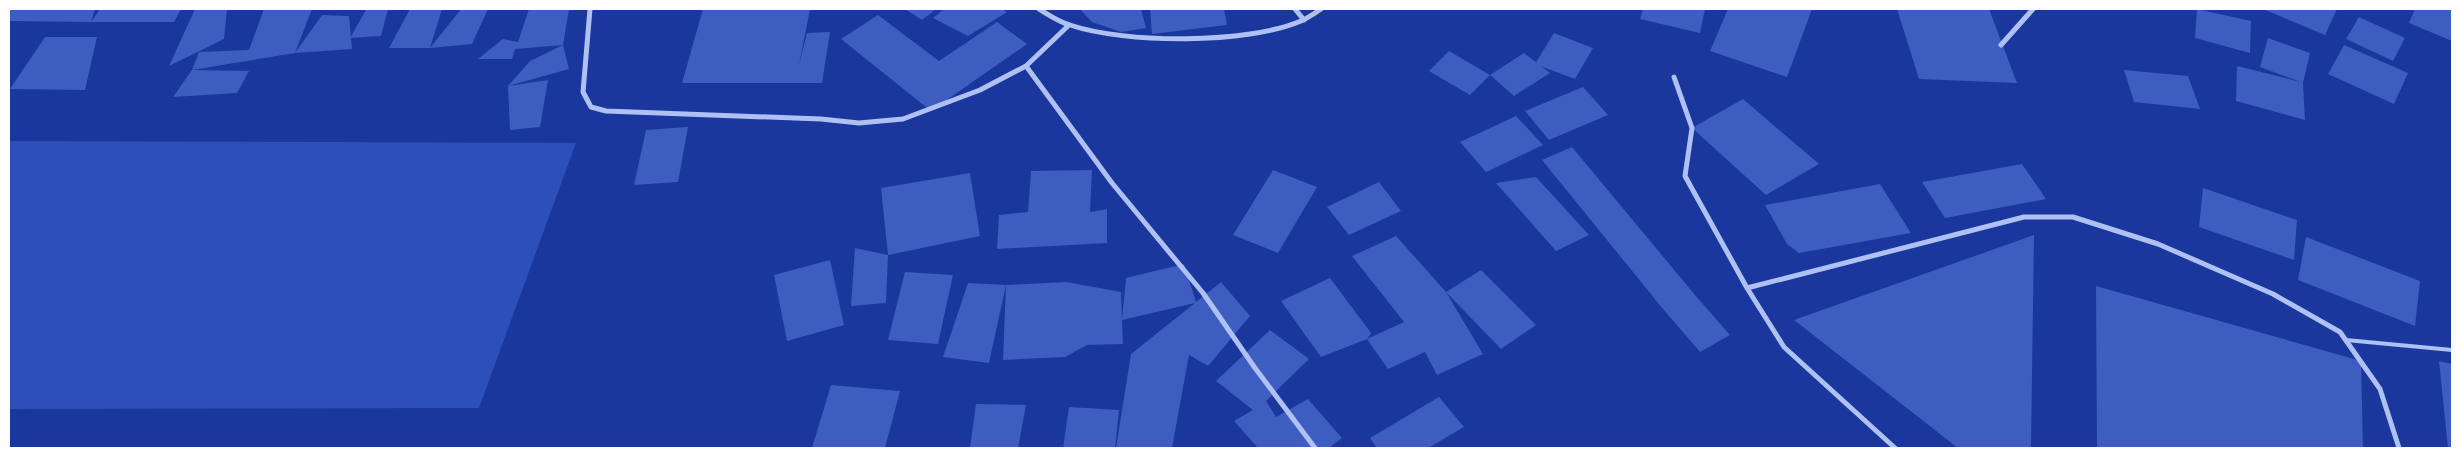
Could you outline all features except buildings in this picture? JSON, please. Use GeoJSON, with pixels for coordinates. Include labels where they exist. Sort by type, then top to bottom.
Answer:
{"type":"FeatureCollection","features":[{"type":"Feature","properties":{"kind":"street"},"geometry":{"type":"LineString","coordinates":[[590,9],[583,92],[591,107],[606,111],[821,119],[859,123],[903,119],[980,90],[1026,66],[1069,25]]}},
{"type":"Feature","properties":{"kind":"street"},"geometry":{"type":"LineString","coordinates":[[1039,9],[1069,25],[1095,31],[1146,37],[1189,38],[1230,35],[1304,20],[1313,17],[1321,9]]}},
{"type":"Feature","properties":{"kind":"street"},"geometry":{"type":"LineString","coordinates":[[1295,9],[1304,20]]}},
{"type":"Feature","properties":{"kind":"street"},"geometry":{"type":"LineString","coordinates":[[2002,45],[2033,9]]}},
{"type":"Feature","properties":{"kind":"street"},"geometry":{"type":"LineString","coordinates":[[1026,66],[1112,183],[1203,293],[1255,368],[1315,448]]}},
{"type":"Feature","properties":{"kind":"street"},"geometry":{"type":"LineString","coordinates":[[1674,77],[1692,128],[1685,176],[1747,288],[1784,347],[1895,448]]}},
{"type":"Feature","properties":{"kind":"street"},"geometry":{"type":"LineString","coordinates":[[1747,288],[2024,217],[2073,217],[2158,244],[2274,294],[2340,332],[2380,389],[2400,448]]}},
{"type":"Feature","properties":{"kind":"lane"},"geometry":{"type":"LineString","coordinates":[[2346,340],[2452,350]]}},
{"type":"Feature","properties":{"kind":"shaded area"},"geometry":{"type":"Polygon","coordinates":[[[9,141],[576,143],[479,408],[9,409],[9,141]]]}}]}
